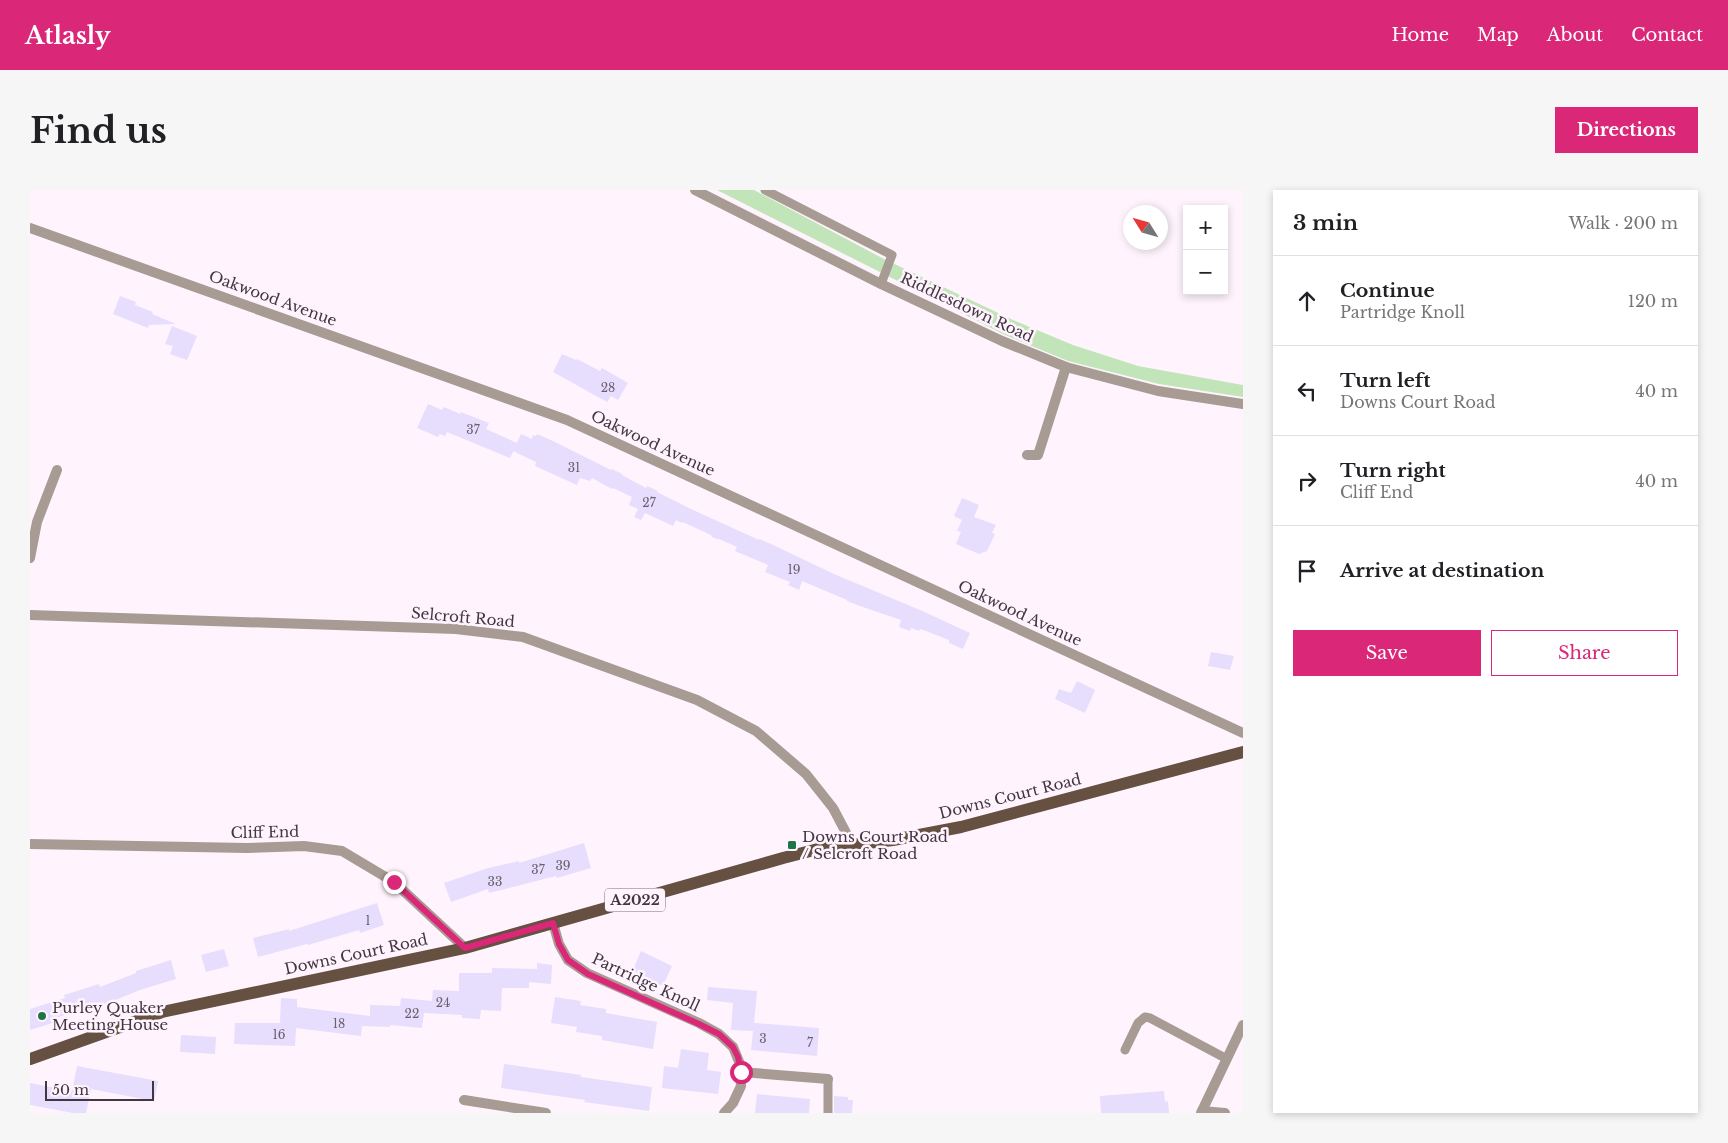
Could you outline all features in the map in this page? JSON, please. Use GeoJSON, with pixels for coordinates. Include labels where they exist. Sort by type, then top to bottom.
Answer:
{"type":"FeatureCollection","features":[{"type":"Feature","properties":{"kind":"main road","name":"Downs Court Road"},"geometry":{"type":"LineString","coordinates":[[30,1059],[162,1012],[465,948],[818,849],[893,840],[961,827],[1243,752]]}},
{"type":"Feature","properties":{"kind":"street","name":"Riddlesdown Road"},"geometry":{"type":"LineString","coordinates":[[695,190],[881,284],[1002,341],[1066,367],[1158,391],[1243,404]]}},
{"type":"Feature","properties":{"kind":"street","name":"Oakwood Avenue"},"geometry":{"type":"LineString","coordinates":[[30,228],[567,420],[1243,733]]}},
{"type":"Feature","properties":{"kind":"street"},"geometry":{"type":"LineString","coordinates":[[1027,455],[1044,454],[1066,367]]}},
{"type":"Feature","properties":{"kind":"street"},"geometry":{"type":"LineString","coordinates":[[30,558],[37,522],[57,470]]}},
{"type":"Feature","properties":{"kind":"street","name":"Selcroft Road"},"geometry":{"type":"LineString","coordinates":[[30,614],[456,629],[523,637],[697,700],[756,731],[806,774],[833,808],[852,844]]}},
{"type":"Feature","properties":{"kind":"street","name":"Cliff End"},"geometry":{"type":"LineString","coordinates":[[30,844],[247,848],[304,846],[342,851],[394,882],[465,948]]}},
{"type":"Feature","properties":{"kind":"street","name":"Partridge Knoll"},"geometry":{"type":"LineString","coordinates":[[553,923],[559,944],[568,960],[588,974],[719,1034],[733,1047],[738,1057],[742,1078],[738,1094],[724,1113]]}},
{"type":"Feature","properties":{"kind":"street"},"geometry":{"type":"LineString","coordinates":[[1226,1113],[1201,1112],[1243,1025]]}},
{"type":"Feature","properties":{"kind":"street"},"geometry":{"type":"LineString","coordinates":[[741,1072],[828,1079]]}},
{"type":"Feature","properties":{"kind":"street"},"geometry":{"type":"LineString","coordinates":[[464,1100],[546,1113]]}},
{"type":"Feature","properties":{"kind":"lane"},"geometry":{"type":"LineString","coordinates":[[765,190],[892,255],[881,284]]}},
{"type":"Feature","properties":{"kind":"lane"},"geometry":{"type":"LineString","coordinates":[[1125,1050],[1138,1023],[1145,1017],[1227,1059]]}},
{"type":"Feature","properties":{"kind":"lane"},"geometry":{"type":"LineString","coordinates":[[828,1079],[828,1113]]}},
{"type":"Feature","properties":{"kind":"green space"},"geometry":{"type":"Polygon","coordinates":[[[717,190],[754,190],[884,259],[1013,320],[1073,345],[1138,366],[1243,385],[1243,397],[1159,384],[1068,361],[1005,335],[717,190]]]}},
{"type":"Feature","properties":{"kind":"building"},"geometry":{"type":"Polygon","coordinates":[[[120,296],[136,302],[135,305],[153,312],[152,314],[176,324],[149,325],[148,328],[113,314],[120,296]]]}},
{"type":"Feature","properties":{"kind":"building"},"geometry":{"type":"Polygon","coordinates":[[[172,326],[197,336],[187,360],[170,354],[173,346],[165,344],[172,326]]]}},
{"type":"Feature","properties":{"kind":"building"},"geometry":{"type":"Polygon","coordinates":[[[562,354],[577,359],[600,371],[602,368],[628,383],[618,400],[611,396],[607,402],[553,372],[562,354]]]}},
{"type":"Feature","properties":{"kind":"building"},"geometry":{"type":"Polygon","coordinates":[[[428,404],[442,410],[444,407],[460,414],[461,412],[489,423],[486,429],[517,443],[510,458],[447,432],[445,436],[440,434],[438,437],[417,428],[428,404]]]}},
{"type":"Feature","properties":{"kind":"building"},"geometry":{"type":"Polygon","coordinates":[[[521,434],[532,439],[533,435],[536,436],[537,434],[553,441],[622,474],[646,488],[647,486],[658,491],[691,509],[970,633],[963,649],[949,643],[949,640],[926,631],[911,628],[910,631],[899,627],[901,620],[847,601],[802,581],[799,590],[788,585],[790,582],[765,572],[768,565],[735,551],[737,547],[683,522],[676,520],[673,526],[645,513],[641,520],[634,517],[638,509],[629,505],[632,497],[592,478],[590,481],[580,478],[577,485],[535,466],[536,462],[513,451],[521,434]]]}},
{"type":"Feature","properties":{"kind":"building"},"geometry":{"type":"Polygon","coordinates":[[[962,498],[979,505],[974,517],[996,525],[992,533],[995,534],[987,551],[979,554],[956,544],[961,532],[957,531],[962,520],[954,516],[962,498]]]}},
{"type":"Feature","properties":{"kind":"building"},"geometry":{"type":"Polygon","coordinates":[[[1211,652],[1234,656],[1230,670],[1208,666],[1211,652]]]}},
{"type":"Feature","properties":{"kind":"building"},"geometry":{"type":"Polygon","coordinates":[[[1077,681],[1095,690],[1085,713],[1055,699],[1059,689],[1071,693],[1077,681]]]}},
{"type":"Feature","properties":{"kind":"building"},"geometry":{"type":"Polygon","coordinates":[[[584,843],[591,868],[557,878],[556,876],[489,893],[488,889],[451,902],[444,883],[488,868],[519,861],[519,863],[584,843]]]}},
{"type":"Feature","properties":{"kind":"building"},"geometry":{"type":"Polygon","coordinates":[[[377,903],[384,925],[360,933],[359,930],[258,957],[253,938],[289,929],[289,931],[377,903]]]}},
{"type":"Feature","properties":{"kind":"building"},"geometry":{"type":"Polygon","coordinates":[[[224,949],[229,966],[206,972],[201,955],[224,949]]]}},
{"type":"Feature","properties":{"kind":"building"},"geometry":{"type":"Polygon","coordinates":[[[641,951],[672,966],[663,986],[632,972],[641,951]]]}},
{"type":"Feature","properties":{"kind":"building"},"geometry":{"type":"Polygon","coordinates":[[[171,960],[176,979],[113,1001],[55,1018],[56,1022],[30,1030],[30,1009],[65,998],[64,995],[99,984],[100,987],[136,973],[136,971],[171,960]]]}},
{"type":"Feature","properties":{"kind":"building"},"geometry":{"type":"Polygon","coordinates":[[[537,963],[552,965],[551,984],[529,982],[529,988],[502,988],[501,1011],[481,1010],[480,1019],[462,1018],[462,1015],[424,1013],[422,1028],[390,1025],[390,1027],[362,1026],[361,1036],[296,1028],[295,1046],[234,1044],[235,1023],[280,1023],[281,998],[297,999],[297,1007],[370,1016],[370,1005],[400,1006],[401,998],[432,1001],[433,990],[459,991],[459,973],[492,973],[492,968],[537,969],[537,963]]]}},
{"type":"Feature","properties":{"kind":"building"},"geometry":{"type":"Polygon","coordinates":[[[708,987],[757,991],[754,1023],[819,1028],[817,1056],[751,1050],[753,1031],[731,1030],[733,1003],[707,1000],[708,987]]]}},
{"type":"Feature","properties":{"kind":"building"},"geometry":{"type":"Polygon","coordinates":[[[555,997],[581,1001],[580,1005],[606,1009],[606,1013],[657,1022],[653,1049],[602,1040],[602,1036],[576,1032],[577,1027],[551,1023],[555,997]]]}},
{"type":"Feature","properties":{"kind":"building"},"geometry":{"type":"Polygon","coordinates":[[[181,1035],[216,1037],[215,1054],[180,1052],[181,1035]]]}},
{"type":"Feature","properties":{"kind":"building"},"geometry":{"type":"Polygon","coordinates":[[[681,1049],[709,1053],[707,1070],[721,1072],[718,1094],[662,1088],[664,1066],[678,1068],[681,1049]]]}},
{"type":"Feature","properties":{"kind":"building"},"geometry":{"type":"Polygon","coordinates":[[[504,1064],[652,1087],[649,1111],[501,1088],[504,1064]]]}},
{"type":"Feature","properties":{"kind":"building"},"geometry":{"type":"Polygon","coordinates":[[[77,1066],[158,1081],[154,1101],[91,1089],[86,1113],[73,1113],[30,1105],[30,1083],[72,1091],[77,1066]]]}},
{"type":"Feature","properties":{"kind":"building"},"geometry":{"type":"Polygon","coordinates":[[[1164,1091],[1165,1102],[1168,1101],[1169,1113],[1101,1113],[1100,1096],[1164,1091]]]}},
{"type":"Feature","properties":{"kind":"building"},"geometry":{"type":"Polygon","coordinates":[[[757,1094],[810,1099],[809,1113],[755,1113],[757,1094]]]}},
{"type":"Feature","properties":{"kind":"building"},"geometry":{"type":"Polygon","coordinates":[[[834,1096],[848,1097],[848,1100],[853,1100],[852,1113],[834,1113],[834,1096]]]}},
{"type":"Feature","properties":{"kind":"place","name":"Downs Court Road / Selcroft Road"},"geometry":{"type":"Point","coordinates":[792,845]}},
{"type":"Feature","properties":{"kind":"place","name":"Purley Quaker Meeting House"},"geometry":{"type":"Point","coordinates":[42,1016]}},
{"type":"Feature","properties":{"kind":"route"},"geometry":{"type":"LineString","coordinates":[[394,882],[465,948],[553,923],[559,944],[568,960],[588,974],[699,1024],[727,1039],[736,1052],[741,1072]]}}]}
